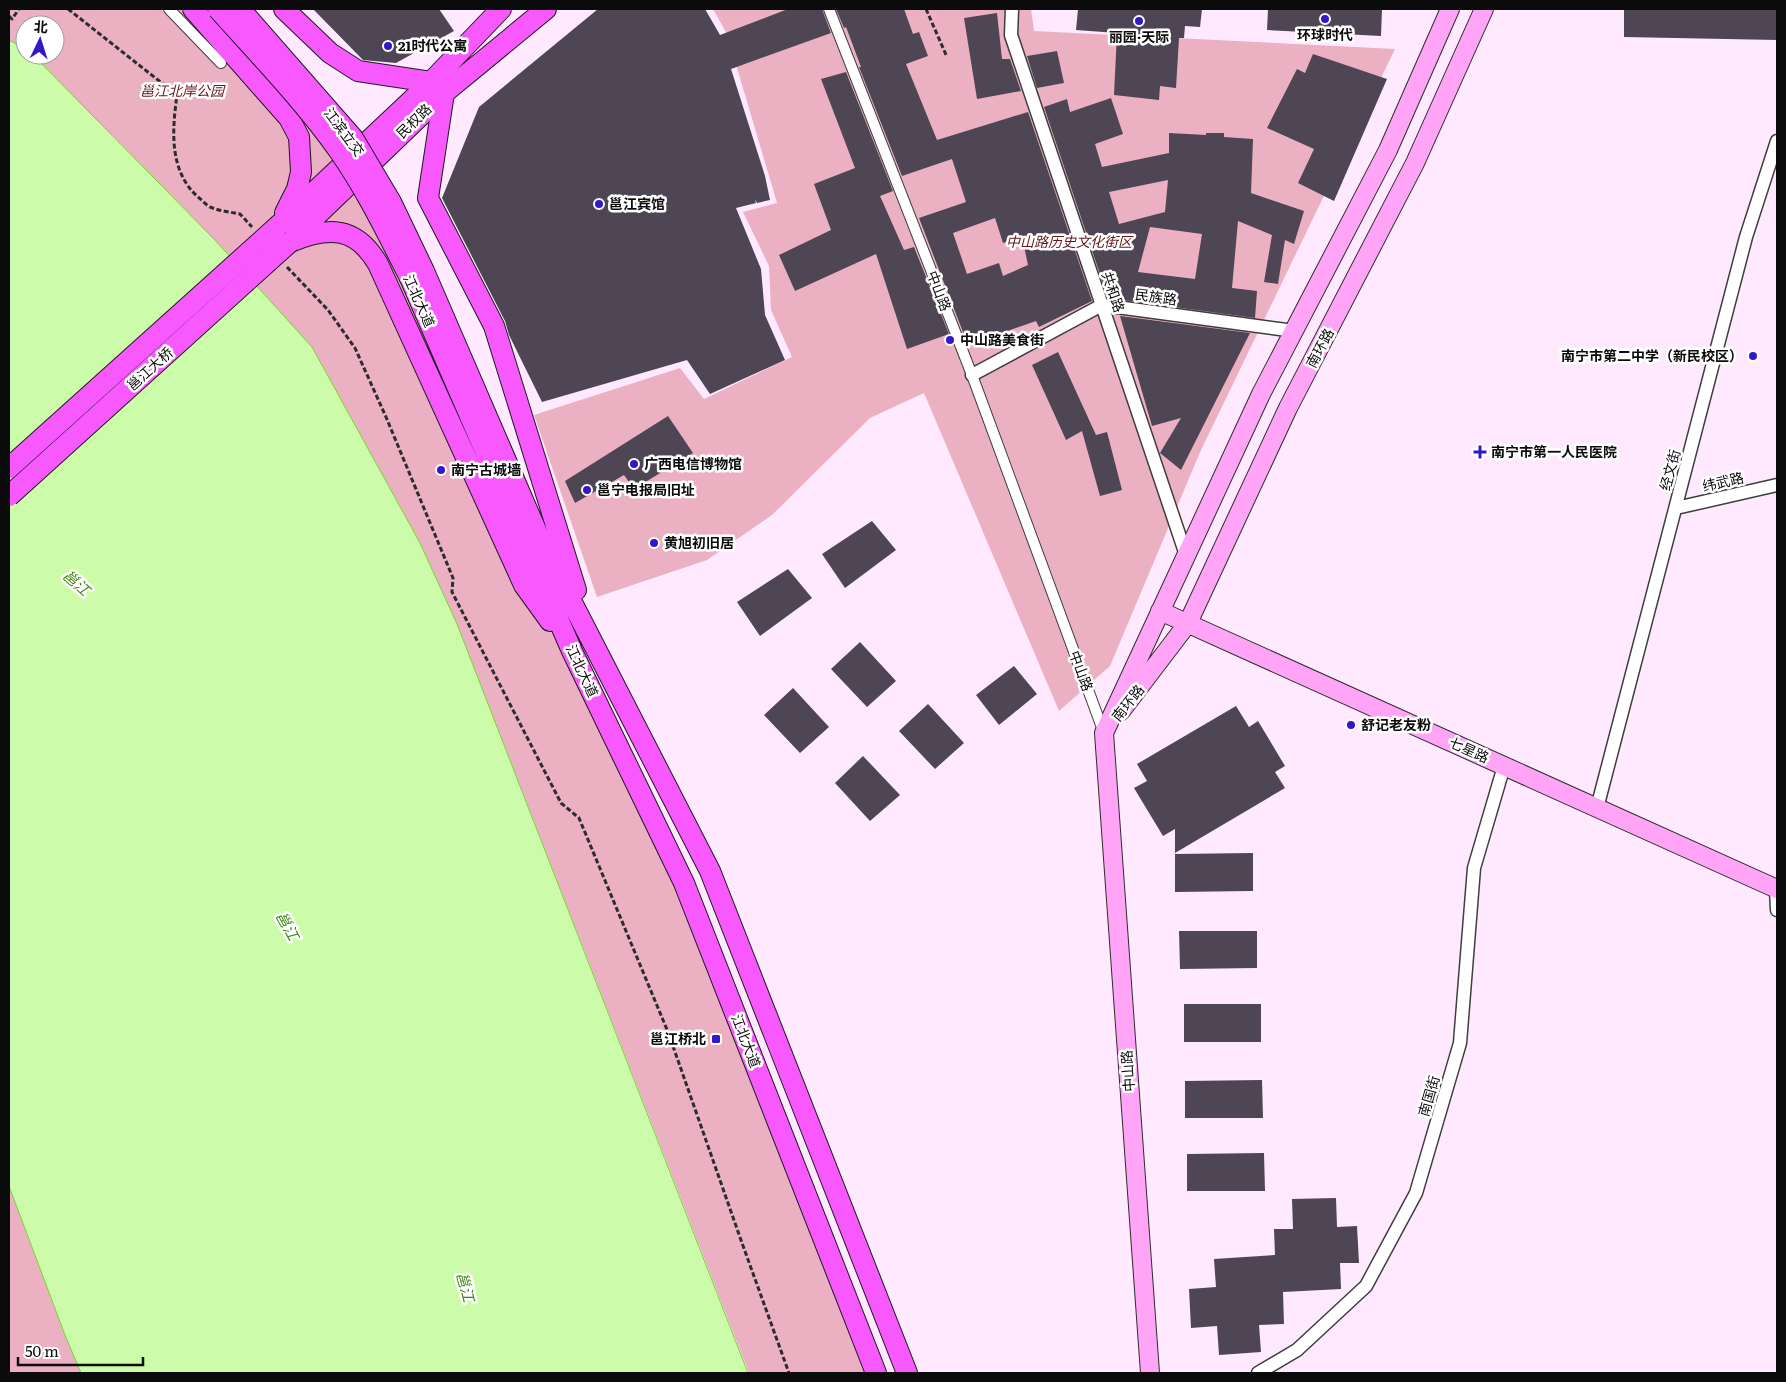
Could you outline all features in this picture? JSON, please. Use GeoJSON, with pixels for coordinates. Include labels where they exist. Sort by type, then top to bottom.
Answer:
{"type":"FeatureCollection","features":[{"type":"Feature","properties":{"kind":"main road"},"geometry":{"type":"LineString","coordinates":[[193,9],[289,118],[299,138],[301,172],[285,234],[329,232],[348,234],[360,240],[370,250],[524,585],[572,651]]}},
{"type":"Feature","properties":{"kind":"main road","name":"江北大道"},"geometry":{"type":"LineString","coordinates":[[218,9],[306,108],[340,152],[379,218],[410,278],[535,547],[590,637],[710,870],[907,1373]]}},
{"type":"Feature","properties":{"kind":"main road","name":"江滨立交"},"geometry":{"type":"LineString","coordinates":[[240,9],[353,138],[391,202],[424,271]]}},
{"type":"Feature","properties":{"kind":"main road"},"geometry":{"type":"LineString","coordinates":[[284,9],[330,53],[358,71],[437,87],[428,198],[494,326],[590,637]]}},
{"type":"Feature","properties":{"kind":"main road","name":"民权路"},"geometry":{"type":"LineString","coordinates":[[285,234],[437,87],[502,9]]}},
{"type":"Feature","properties":{"kind":"main road","name":"民权路"},"geometry":{"type":"LineString","coordinates":[[437,87],[546,9]]}},
{"type":"Feature","properties":{"kind":"main road","name":"南环路"},"geometry":{"type":"LineString","coordinates":[[1104,733],[1257,403],[1388,150],[1450,9]]}},
{"type":"Feature","properties":{"kind":"main road","name":"南环路"},"geometry":{"type":"LineString","coordinates":[[1104,733],[1146,681],[1188,623],[1288,408],[1415,164],[1484,9]]}},
{"type":"Feature","properties":{"kind":"main road","name":"邕江大桥"},"geometry":{"type":"LineString","coordinates":[[9,468],[285,234]]}},
{"type":"Feature","properties":{"kind":"main road","name":"邕江大桥"},"geometry":{"type":"LineString","coordinates":[[9,496],[285,234]]}},
{"type":"Feature","properties":{"kind":"main road","name":"江北大道"},"geometry":{"type":"LineString","coordinates":[[424,271],[535,547],[572,651],[684,883],[876,1373]]}},
{"type":"Feature","properties":{"kind":"main road","name":"七星路"},"geometry":{"type":"LineString","coordinates":[[1160,611],[1777,889]]}},
{"type":"Feature","properties":{"kind":"main road","name":"中山路"},"geometry":{"type":"LineString","coordinates":[[1104,733],[1150,1373]]}},
{"type":"Feature","properties":{"kind":"street"},"geometry":{"type":"LineString","coordinates":[[168,9],[221,63]]}},
{"type":"Feature","properties":{"kind":"street","name":"中山路"},"geometry":{"type":"LineString","coordinates":[[828,9],[972,375],[1104,733]]}},
{"type":"Feature","properties":{"kind":"street","name":"共和路"},"geometry":{"type":"LineString","coordinates":[[1012,9],[1010,35],[1186,555]]}},
{"type":"Feature","properties":{"kind":"street","name":"经文街"},"geometry":{"type":"LineString","coordinates":[[1597,808],[1746,237],[1777,141]]}},
{"type":"Feature","properties":{"kind":"street"},"geometry":{"type":"LineString","coordinates":[[972,375],[1102,305]]}},
{"type":"Feature","properties":{"kind":"street","name":"民族路"},"geometry":{"type":"LineString","coordinates":[[1102,305],[1294,330]]}},
{"type":"Feature","properties":{"kind":"street","name":"纬武路"},"geometry":{"type":"LineString","coordinates":[[1676,508],[1777,485]]}},
{"type":"Feature","properties":{"kind":"street","name":"南国街"},"geometry":{"type":"LineString","coordinates":[[1258,1373],[1298,1350],[1366,1286],[1416,1193],[1460,1043],[1474,868],[1504,766]]}},
{"type":"Feature","properties":{"kind":"street"},"geometry":{"type":"LineString","coordinates":[[1777,889],[1777,910]]}},
{"type":"Feature","properties":{"kind":"path"},"geometry":{"type":"LineString","coordinates":[[9,16],[12,18],[19,9]]}},
{"type":"Feature","properties":{"kind":"path"},"geometry":{"type":"LineString","coordinates":[[68,9],[176,95],[175,155],[181,176],[193,193],[208,206],[240,214],[252,227]]}},
{"type":"Feature","properties":{"kind":"path"},"geometry":{"type":"LineString","coordinates":[[926,9],[947,56]]}},
{"type":"Feature","properties":{"kind":"path"},"geometry":{"type":"LineString","coordinates":[[282,262],[328,310],[355,348],[386,416],[452,578],[452,592],[561,803],[579,818],[668,1032],[789,1373]]}},
{"type":"Feature","properties":{"kind":"green space","name":"邕江北岸公园"},"geometry":{"type":"Polygon","coordinates":[[[9,9],[218,9],[340,153],[684,883],[876,1373],[749,1373],[457,624],[420,543],[312,347],[214,239],[43,65],[65,65],[65,15],[15,15],[15,43],[9,40],[9,9]]]}},
{"type":"Feature","properties":{"kind":"green space","name":"中山路历史文化街区"},"geometry":{"type":"Polygon","coordinates":[[[713,9],[1031,9],[1034,31],[1395,49],[1201,450],[1110,666],[1059,711],[924,393],[870,418],[772,515],[707,560],[597,597],[534,415],[680,368],[704,399],[792,357],[771,310],[769,266],[743,212],[777,203],[727,34],[713,9]]]}},
{"type":"Feature","properties":{"kind":"green space"},"geometry":{"type":"Polygon","coordinates":[[[9,1186],[65,1335],[81,1373],[9,1373],[9,1186]]]}},
{"type":"Feature","properties":{"kind":"water","name":"邕江"},"geometry":{"type":"Polygon","coordinates":[[[9,40],[15,43],[15,65],[43,65],[214,239],[312,347],[420,543],[457,624],[748,1373],[81,1373],[9,1186],[9,40]]]}},
{"type":"Feature","properties":{"kind":"building","name":"21时代公寓"},"geometry":{"type":"Polygon","coordinates":[[[313,9],[439,9],[454,31],[396,63],[363,60],[313,9]]]}},
{"type":"Feature","properties":{"kind":"building","name":"邕江宾馆"},"geometry":{"type":"Polygon","coordinates":[[[598,9],[705,9],[720,35],[788,9],[822,9],[831,33],[731,69],[765,176],[770,200],[757,203],[755,199],[756,203],[736,208],[761,269],[765,315],[785,360],[710,394],[687,360],[542,402],[509,335],[505,321],[442,198],[479,107],[598,9]]]}},
{"type":"Feature","properties":{"kind":"building"},"geometry":{"type":"Polygon","coordinates":[[[836,9],[904,9],[913,34],[919,32],[928,56],[906,64],[937,140],[1028,112],[1092,301],[1039,327],[1036,321],[968,345],[919,218],[966,202],[952,159],[902,176],[859,67],[861,67],[846,27],[844,28],[836,9]],[[995,218],[953,233],[967,274],[999,263],[1003,276],[1028,265],[1022,237],[1003,243],[995,218]]]}},
{"type":"Feature","properties":{"kind":"building"},"geometry":{"type":"Polygon","coordinates":[[[1078,9],[1202,9],[1200,27],[1185,26],[1184,38],[1179,38],[1176,88],[1160,86],[1159,100],[1114,95],[1117,33],[1076,30],[1078,9]]]}},
{"type":"Feature","properties":{"kind":"building","name":"环球时代"},"geometry":{"type":"Polygon","coordinates":[[[1268,9],[1382,9],[1381,36],[1267,30],[1268,9]]]}},
{"type":"Feature","properties":{"kind":"building"},"geometry":{"type":"Polygon","coordinates":[[[1624,9],[1777,9],[1777,40],[1624,37],[1624,9]]]}},
{"type":"Feature","properties":{"kind":"building"},"geometry":{"type":"Polygon","coordinates":[[[997,13],[1002,59],[1010,59],[1021,91],[977,99],[964,18],[997,13]]]}},
{"type":"Feature","properties":{"kind":"building"},"geometry":{"type":"Polygon","coordinates":[[[1057,51],[1064,83],[1037,88],[1027,56],[1057,51]]]}},
{"type":"Feature","properties":{"kind":"building"},"geometry":{"type":"Polygon","coordinates":[[[1313,54],[1387,79],[1334,201],[1298,183],[1314,149],[1267,128],[1297,69],[1305,73],[1313,54]]]}},
{"type":"Feature","properties":{"kind":"building"},"geometry":{"type":"Polygon","coordinates":[[[846,72],[893,191],[880,196],[904,250],[914,247],[949,334],[907,349],[876,254],[795,291],[779,255],[831,230],[814,184],[855,168],[821,79],[846,72]]]}},
{"type":"Feature","properties":{"kind":"building"},"geometry":{"type":"Polygon","coordinates":[[[1111,98],[1123,134],[1095,144],[1102,167],[1169,153],[1169,133],[1206,135],[1206,133],[1224,133],[1224,137],[1253,139],[1251,193],[1304,211],[1294,244],[1285,240],[1278,284],[1264,282],[1272,235],[1238,221],[1232,288],[1257,291],[1255,318],[1108,298],[1044,107],[1067,99],[1070,112],[1111,98]],[[1168,180],[1109,192],[1119,224],[1165,212],[1168,180]],[[1150,227],[1138,272],[1195,279],[1202,234],[1150,227]]]}},
{"type":"Feature","properties":{"kind":"building"},"geometry":{"type":"Polygon","coordinates":[[[1120,316],[1250,333],[1181,470],[1160,453],[1181,418],[1152,426],[1120,316]]]}},
{"type":"Feature","properties":{"kind":"building"},"geometry":{"type":"Polygon","coordinates":[[[1058,352],[1096,435],[1107,432],[1122,490],[1100,496],[1082,431],[1066,440],[1032,365],[1058,352]]]}},
{"type":"Feature","properties":{"kind":"building","name":"广西电信博物馆"},"geometry":{"type":"Polygon","coordinates":[[[668,416],[693,453],[634,489],[624,475],[575,503],[565,481],[668,416]]]}},
{"type":"Feature","properties":{"kind":"building"},"geometry":{"type":"Polygon","coordinates":[[[872,521],[896,550],[845,588],[822,554],[872,521]]]}},
{"type":"Feature","properties":{"kind":"building"},"geometry":{"type":"Polygon","coordinates":[[[788,569],[812,598],[760,636],[737,602],[788,569]]]}},
{"type":"Feature","properties":{"kind":"building"},"geometry":{"type":"Polygon","coordinates":[[[860,642],[896,681],[867,707],[831,669],[860,642]]]}},
{"type":"Feature","properties":{"kind":"building"},"geometry":{"type":"Polygon","coordinates":[[[1014,666],[1037,694],[999,725],[976,695],[1014,666]]]}},
{"type":"Feature","properties":{"kind":"building"},"geometry":{"type":"Polygon","coordinates":[[[793,688],[829,727],[800,753],[764,715],[793,688]]]}},
{"type":"Feature","properties":{"kind":"building"},"geometry":{"type":"Polygon","coordinates":[[[928,704],[964,743],[935,769],[899,731],[928,704]]]}},
{"type":"Feature","properties":{"kind":"building"},"geometry":{"type":"Polygon","coordinates":[[[1236,706],[1249,727],[1258,721],[1285,766],[1275,772],[1285,788],[1175,853],[1175,829],[1163,836],[1134,788],[1147,781],[1137,764],[1236,706]]]}},
{"type":"Feature","properties":{"kind":"building"},"geometry":{"type":"Polygon","coordinates":[[[863,756],[900,795],[870,821],[835,783],[863,756]]]}},
{"type":"Feature","properties":{"kind":"building"},"geometry":{"type":"Polygon","coordinates":[[[1253,853],[1253,891],[1175,892],[1175,854],[1253,853]]]}},
{"type":"Feature","properties":{"kind":"building"},"geometry":{"type":"Polygon","coordinates":[[[1179,931],[1257,931],[1257,968],[1180,969],[1179,931]]]}},
{"type":"Feature","properties":{"kind":"building"},"geometry":{"type":"Polygon","coordinates":[[[1184,1004],[1261,1004],[1261,1042],[1184,1042],[1184,1004]]]}},
{"type":"Feature","properties":{"kind":"building"},"geometry":{"type":"Polygon","coordinates":[[[1262,1080],[1263,1118],[1185,1118],[1185,1081],[1262,1080]]]}},
{"type":"Feature","properties":{"kind":"building"},"geometry":{"type":"Polygon","coordinates":[[[1264,1153],[1265,1191],[1187,1191],[1187,1154],[1264,1153]]]}},
{"type":"Feature","properties":{"kind":"building"},"geometry":{"type":"Polygon","coordinates":[[[1336,1198],[1337,1227],[1357,1226],[1359,1263],[1340,1263],[1341,1289],[1283,1292],[1284,1324],[1259,1325],[1261,1352],[1219,1355],[1217,1326],[1191,1328],[1189,1289],[1216,1287],[1214,1259],[1275,1255],[1274,1229],[1293,1229],[1292,1199],[1336,1198]]]}},
{"type":"Feature","properties":{"kind":"place","name":"环球时代"},"geometry":{"type":"Point","coordinates":[1325,19]}},
{"type":"Feature","properties":{"kind":"place","name":"丽园·天际"},"geometry":{"type":"Point","coordinates":[1139,21]}},
{"type":"Feature","properties":{"kind":"place","name":"21时代公寓"},"geometry":{"type":"Point","coordinates":[388,46]}},
{"type":"Feature","properties":{"kind":"place","name":"邕江宾馆"},"geometry":{"type":"Point","coordinates":[599,204]}},
{"type":"Feature","properties":{"kind":"place","name":"中山路美食街"},"geometry":{"type":"Point","coordinates":[950,340]}},
{"type":"Feature","properties":{"kind":"place","name":"南宁市第二中学（新民校区）"},"geometry":{"type":"Point","coordinates":[1753,356]}},
{"type":"Feature","properties":{"kind":"place","name":"南宁市第一人民医院"},"geometry":{"type":"Point","coordinates":[1480,452]}},
{"type":"Feature","properties":{"kind":"place","name":"广西电信博物馆"},"geometry":{"type":"Point","coordinates":[634,464]}},
{"type":"Feature","properties":{"kind":"place","name":"南宁古城墙"},"geometry":{"type":"Point","coordinates":[441,470]}},
{"type":"Feature","properties":{"kind":"place","name":"邕宁电报局旧址"},"geometry":{"type":"Point","coordinates":[587,490]}},
{"type":"Feature","properties":{"kind":"place","name":"黄旭初旧居"},"geometry":{"type":"Point","coordinates":[654,543]}},
{"type":"Feature","properties":{"kind":"place","name":"舒记老友粉"},"geometry":{"type":"Point","coordinates":[1351,725]}},
{"type":"Feature","properties":{"kind":"place","name":"邕江桥北"},"geometry":{"type":"Point","coordinates":[716,1039]}}]}
